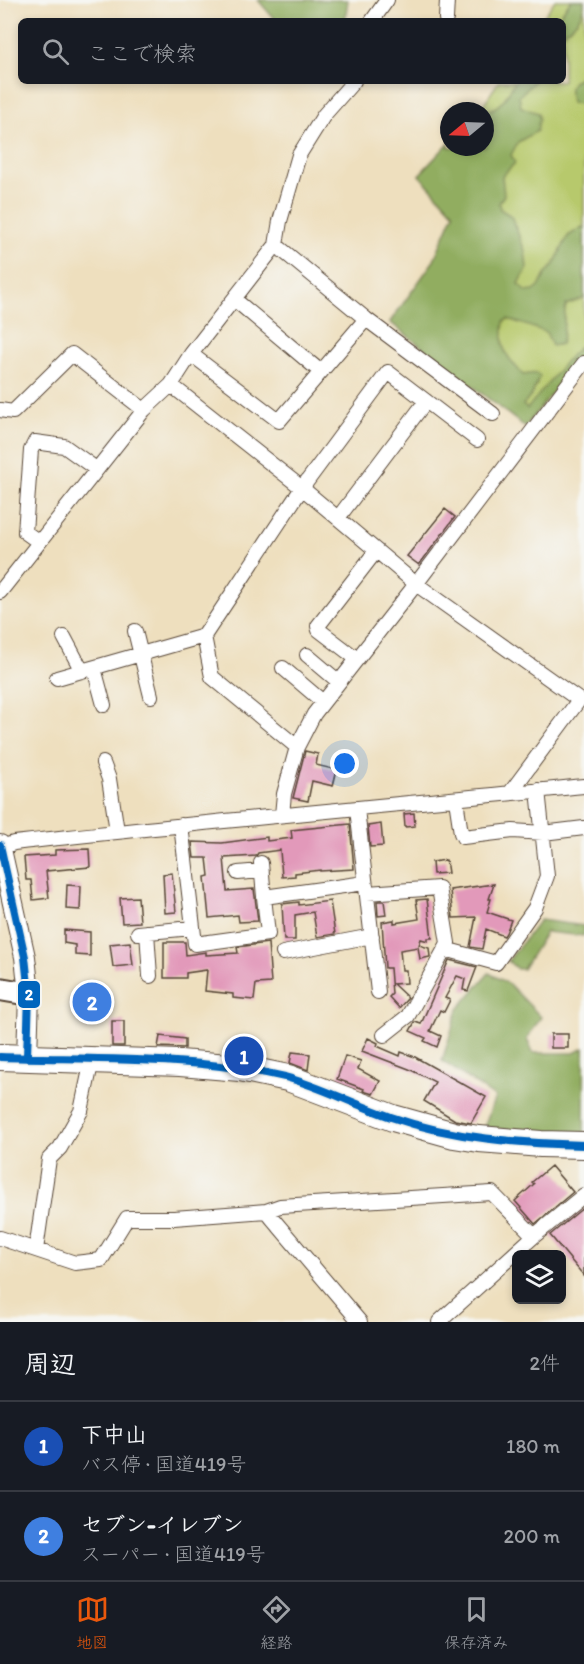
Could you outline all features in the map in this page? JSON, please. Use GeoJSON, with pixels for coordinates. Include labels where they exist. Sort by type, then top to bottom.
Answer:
{"type":"FeatureCollection","features":[{"type":"Feature","properties":{"kind":"highway"},"geometry":{"type":"LineString","coordinates":[[0,1057],[180,1063],[240,1068],[288,1078],[393,1118],[454,1135],[499,1140],[584,1144]]}},
{"type":"Feature","properties":{"kind":"main road"},"geometry":{"type":"LineString","coordinates":[[0,989],[29,994]]}},
{"type":"Feature","properties":{"kind":"street"},"geometry":{"type":"LineString","coordinates":[[374,18],[387,0]]}},
{"type":"Feature","properties":{"kind":"street"},"geometry":{"type":"LineString","coordinates":[[446,18],[450,3]]}},
{"type":"Feature","properties":{"kind":"street"},"geometry":{"type":"LineString","coordinates":[[0,592],[144,410],[171,385],[191,354],[276,245],[280,221],[299,155],[324,115],[351,84]]}},
{"type":"Feature","properties":{"kind":"street"},"geometry":{"type":"LineString","coordinates":[[276,245],[366,319],[493,414]]}},
{"type":"Feature","properties":{"kind":"street"},"geometry":{"type":"LineString","coordinates":[[234,299],[321,372]]}},
{"type":"Feature","properties":{"kind":"street"},"geometry":{"type":"LineString","coordinates":[[191,354],[279,421],[366,319]]}},
{"type":"Feature","properties":{"kind":"street"},"geometry":{"type":"LineString","coordinates":[[0,410],[14,412],[72,354],[144,410]]}},
{"type":"Feature","properties":{"kind":"street"},"geometry":{"type":"LineString","coordinates":[[282,815],[284,794],[297,747],[314,714],[584,363]]}},
{"type":"Feature","properties":{"kind":"street"},"geometry":{"type":"LineString","coordinates":[[57,678],[204,636],[302,488],[388,372],[477,440]]}},
{"type":"Feature","properties":{"kind":"street"},"geometry":{"type":"LineString","coordinates":[[171,385],[302,488],[416,584],[579,700],[510,793]]}},
{"type":"Feature","properties":{"kind":"street"},"geometry":{"type":"LineString","coordinates":[[338,518],[426,401]]}},
{"type":"Feature","properties":{"kind":"street"},"geometry":{"type":"LineString","coordinates":[[39,542],[25,532],[31,450],[35,442],[64,446],[96,469]]}},
{"type":"Feature","properties":{"kind":"street"},"geometry":{"type":"LineString","coordinates":[[357,659],[319,630],[318,626],[376,551]]}},
{"type":"Feature","properties":{"kind":"street"},"geometry":{"type":"LineString","coordinates":[[135,631],[151,696]]}},
{"type":"Feature","properties":{"kind":"street"},"geometry":{"type":"LineString","coordinates":[[204,636],[212,677],[297,747]]}},
{"type":"Feature","properties":{"kind":"street"},"geometry":{"type":"LineString","coordinates":[[64,637],[88,669],[104,705]]}},
{"type":"Feature","properties":{"kind":"street"},"geometry":{"type":"LineString","coordinates":[[307,655],[339,682]]}},
{"type":"Feature","properties":{"kind":"street"},"geometry":{"type":"LineString","coordinates":[[283,668],[323,702]]}},
{"type":"Feature","properties":{"kind":"street"},"geometry":{"type":"LineString","coordinates":[[103,763],[109,779],[117,831]]}},
{"type":"Feature","properties":{"kind":"street"},"geometry":{"type":"LineString","coordinates":[[27,1057],[29,994],[25,957],[0,846],[117,831],[584,786]]}},
{"type":"Feature","properties":{"kind":"street"},"geometry":{"type":"LineString","coordinates":[[445,950],[496,963],[535,908],[547,876],[538,790]]}},
{"type":"Feature","properties":{"kind":"street"},"geometry":{"type":"LineString","coordinates":[[456,800],[463,837],[513,831],[543,833],[584,828]]}},
{"type":"Feature","properties":{"kind":"street"},"geometry":{"type":"LineString","coordinates":[[357,809],[378,992]]}},
{"type":"Feature","properties":{"kind":"street"},"geometry":{"type":"LineString","coordinates":[[181,825],[195,944],[268,934],[261,867],[238,873]]}},
{"type":"Feature","properties":{"kind":"street"},"geometry":{"type":"LineString","coordinates":[[264,897],[366,888],[439,888],[448,943],[408,1016],[384,1035]]}},
{"type":"Feature","properties":{"kind":"street"},"geometry":{"type":"LineString","coordinates":[[150,976],[142,932],[192,928]]}},
{"type":"Feature","properties":{"kind":"street"},"geometry":{"type":"LineString","coordinates":[[283,953],[372,936]]}},
{"type":"Feature","properties":{"kind":"street"},"geometry":{"type":"LineString","coordinates":[[36,1250],[49,1159],[60,1148],[81,1111],[93,1060]]}},
{"type":"Feature","properties":{"kind":"street"},"geometry":{"type":"LineString","coordinates":[[0,1238],[75,1263],[101,1260],[127,1218],[174,1218],[266,1211],[280,1206],[492,1193],[534,1236]]}},
{"type":"Feature","properties":{"kind":"street"},"geometry":{"type":"LineString","coordinates":[[439,1322],[584,1194]]}},
{"type":"Feature","properties":{"kind":"street"},"geometry":{"type":"LineString","coordinates":[[266,1211],[360,1322]]}},
{"type":"Feature","properties":{"kind":"green space"},"geometry":{"type":"Polygon","coordinates":[[[258,0],[348,0],[345,18],[273,18],[258,0]]]}},
{"type":"Feature","properties":{"kind":"green space"},"geometry":{"type":"Polygon","coordinates":[[[555,0],[584,0],[584,353],[525,427],[390,322],[433,262],[454,213],[419,175],[440,153],[440,156],[494,156],[494,102],[485,102],[497,84],[566,84],[566,18],[543,18],[555,0]]]}},
{"type":"Feature","properties":{"kind":"green space"},"geometry":{"type":"Polygon","coordinates":[[[571,0],[584,0],[581,15],[566,30],[566,18],[558,18],[571,0]]]}},
{"type":"Feature","properties":{"kind":"green space"},"geometry":{"type":"Polygon","coordinates":[[[584,75],[584,104],[571,103],[570,86],[584,75]]]}},
{"type":"Feature","properties":{"kind":"green space"},"geometry":{"type":"Polygon","coordinates":[[[513,84],[532,84],[519,96],[521,107],[538,113],[537,131],[518,142],[511,155],[515,163],[502,176],[504,195],[499,203],[500,209],[511,216],[525,251],[527,268],[519,284],[526,292],[534,291],[539,287],[568,236],[584,226],[584,298],[566,305],[561,344],[552,346],[546,332],[508,319],[504,321],[503,345],[508,356],[523,375],[536,373],[540,376],[531,396],[523,405],[527,409],[571,355],[584,343],[584,353],[525,427],[390,322],[433,262],[454,213],[419,175],[440,153],[440,156],[494,156],[494,108],[500,104],[513,84]]]}},
{"type":"Feature","properties":{"kind":"green space"},"geometry":{"type":"Polygon","coordinates":[[[540,920],[584,926],[584,936],[546,932],[523,969],[517,969],[508,961],[540,920]]]}},
{"type":"Feature","properties":{"kind":"green space"},"geometry":{"type":"Polygon","coordinates":[[[489,973],[509,984],[541,1017],[527,1039],[533,1053],[574,1053],[584,1048],[584,1136],[559,1137],[484,1127],[495,1097],[442,1061],[458,1009],[489,973]]]}},
{"type":"Feature","properties":{"kind":"building"},"geometry":{"type":"Polygon","coordinates":[[[445,509],[455,517],[419,565],[407,556],[445,509]]]}},
{"type":"Feature","properties":{"kind":"building"},"geometry":{"type":"Polygon","coordinates":[[[305,751],[318,754],[316,765],[337,770],[333,786],[312,781],[308,801],[293,798],[305,751]]]}},
{"type":"Feature","properties":{"kind":"building"},"geometry":{"type":"Polygon","coordinates":[[[414,813],[415,826],[405,827],[404,814],[414,813]]]}},
{"type":"Feature","properties":{"kind":"building"},"geometry":{"type":"Polygon","coordinates":[[[350,824],[354,869],[320,870],[282,877],[280,850],[258,853],[256,856],[224,858],[227,891],[254,889],[258,921],[239,922],[238,915],[209,918],[205,877],[209,876],[207,858],[194,858],[192,842],[222,843],[267,837],[267,841],[292,838],[291,830],[350,824]]]}},
{"type":"Feature","properties":{"kind":"building"},"geometry":{"type":"Polygon","coordinates":[[[381,824],[383,846],[370,847],[368,826],[381,824]]]}},
{"type":"Feature","properties":{"kind":"building"},"geometry":{"type":"Polygon","coordinates":[[[89,849],[90,867],[46,871],[49,898],[33,900],[31,880],[26,880],[24,857],[55,855],[55,850],[89,849]]]}},
{"type":"Feature","properties":{"kind":"building"},"geometry":{"type":"Polygon","coordinates":[[[446,860],[448,873],[433,874],[432,862],[446,860]]]}},
{"type":"Feature","properties":{"kind":"building"},"geometry":{"type":"Polygon","coordinates":[[[172,873],[176,912],[165,913],[163,874],[172,873]]]}},
{"type":"Feature","properties":{"kind":"building"},"geometry":{"type":"Polygon","coordinates":[[[494,884],[487,912],[511,920],[504,936],[486,929],[482,949],[470,947],[476,917],[453,918],[450,890],[494,884]]]}},
{"type":"Feature","properties":{"kind":"building"},"geometry":{"type":"Polygon","coordinates":[[[67,885],[81,886],[80,910],[66,909],[67,885]]]}},
{"type":"Feature","properties":{"kind":"building"},"geometry":{"type":"Polygon","coordinates":[[[138,897],[140,922],[122,923],[120,898],[138,897]]]}},
{"type":"Feature","properties":{"kind":"building"},"geometry":{"type":"Polygon","coordinates":[[[427,899],[432,938],[428,938],[428,941],[421,939],[419,945],[429,948],[430,957],[420,959],[418,947],[400,950],[402,970],[406,970],[407,983],[393,984],[408,998],[399,1008],[389,997],[392,994],[390,968],[385,968],[382,922],[394,920],[394,923],[419,919],[416,900],[427,899]]]}},
{"type":"Feature","properties":{"kind":"building"},"geometry":{"type":"Polygon","coordinates":[[[330,901],[335,934],[317,937],[313,912],[295,915],[295,940],[284,940],[282,904],[299,902],[299,905],[330,901]]]}},
{"type":"Feature","properties":{"kind":"building"},"geometry":{"type":"Polygon","coordinates":[[[377,901],[384,901],[386,915],[378,916],[377,901]]]}},
{"type":"Feature","properties":{"kind":"building"},"geometry":{"type":"Polygon","coordinates":[[[64,930],[90,932],[90,956],[75,955],[75,945],[64,943],[64,930]]]}},
{"type":"Feature","properties":{"kind":"building"},"geometry":{"type":"Polygon","coordinates":[[[130,942],[133,965],[113,967],[110,944],[130,942]]]}},
{"type":"Feature","properties":{"kind":"building"},"geometry":{"type":"Polygon","coordinates":[[[164,942],[185,942],[186,955],[206,952],[206,955],[238,953],[237,947],[268,943],[271,983],[256,984],[254,1000],[233,998],[233,994],[205,991],[207,970],[186,973],[186,978],[164,978],[164,942]]]}},
{"type":"Feature","properties":{"kind":"building"},"geometry":{"type":"Polygon","coordinates":[[[449,960],[477,967],[468,991],[463,990],[465,979],[457,976],[445,998],[450,1000],[444,1012],[440,1010],[430,1031],[441,1036],[437,1047],[424,1041],[426,1038],[410,1031],[415,1022],[421,1024],[449,960]]]}},
{"type":"Feature","properties":{"kind":"building"},"geometry":{"type":"Polygon","coordinates":[[[78,991],[109,995],[107,1014],[76,1010],[78,991]]]}},
{"type":"Feature","properties":{"kind":"building"},"geometry":{"type":"Polygon","coordinates":[[[112,1021],[124,1021],[124,1046],[112,1046],[112,1021]]]}},
{"type":"Feature","properties":{"kind":"building"},"geometry":{"type":"Polygon","coordinates":[[[551,1034],[568,1034],[568,1048],[551,1048],[551,1034]]]}},
{"type":"Feature","properties":{"kind":"building"},"geometry":{"type":"Polygon","coordinates":[[[160,1036],[185,1039],[185,1048],[158,1047],[160,1036]]]}},
{"type":"Feature","properties":{"kind":"building"},"geometry":{"type":"Polygon","coordinates":[[[368,1038],[378,1043],[377,1046],[400,1056],[401,1052],[415,1057],[486,1097],[471,1123],[455,1120],[424,1101],[435,1082],[409,1069],[362,1051],[368,1038]]]}},
{"type":"Feature","properties":{"kind":"building"},"geometry":{"type":"Polygon","coordinates":[[[292,1052],[310,1054],[308,1070],[290,1063],[292,1052]]]}},
{"type":"Feature","properties":{"kind":"building"},"geometry":{"type":"Polygon","coordinates":[[[345,1056],[361,1061],[358,1069],[380,1081],[373,1094],[337,1079],[345,1056]]]}},
{"type":"Feature","properties":{"kind":"building"},"geometry":{"type":"Polygon","coordinates":[[[551,1166],[573,1192],[535,1224],[515,1201],[551,1166]]]}},
{"type":"Feature","properties":{"kind":"building"},"geometry":{"type":"Polygon","coordinates":[[[584,1207],[584,1276],[566,1254],[566,1250],[562,1250],[550,1235],[584,1207]]]}},
{"type":"Feature","properties":{"kind":"transit line","name":"2"},"geometry":{"type":"LineString","coordinates":[[0,845],[25,957],[29,994],[27,1057]]}},
{"type":"Feature","properties":{"kind":"transit line","name":"2"},"geometry":{"type":"LineString","coordinates":[[0,1057],[144,1060],[251,1070],[298,1081],[391,1117],[438,1130],[511,1141],[584,1145]]}},
{"type":"Feature","properties":{"kind":"place","name":"セブン-イレブン"},"geometry":{"type":"Point","coordinates":[92,1002]}},
{"type":"Feature","properties":{"kind":"place","name":"下中山"},"geometry":{"type":"Point","coordinates":[244,1056]}}]}
